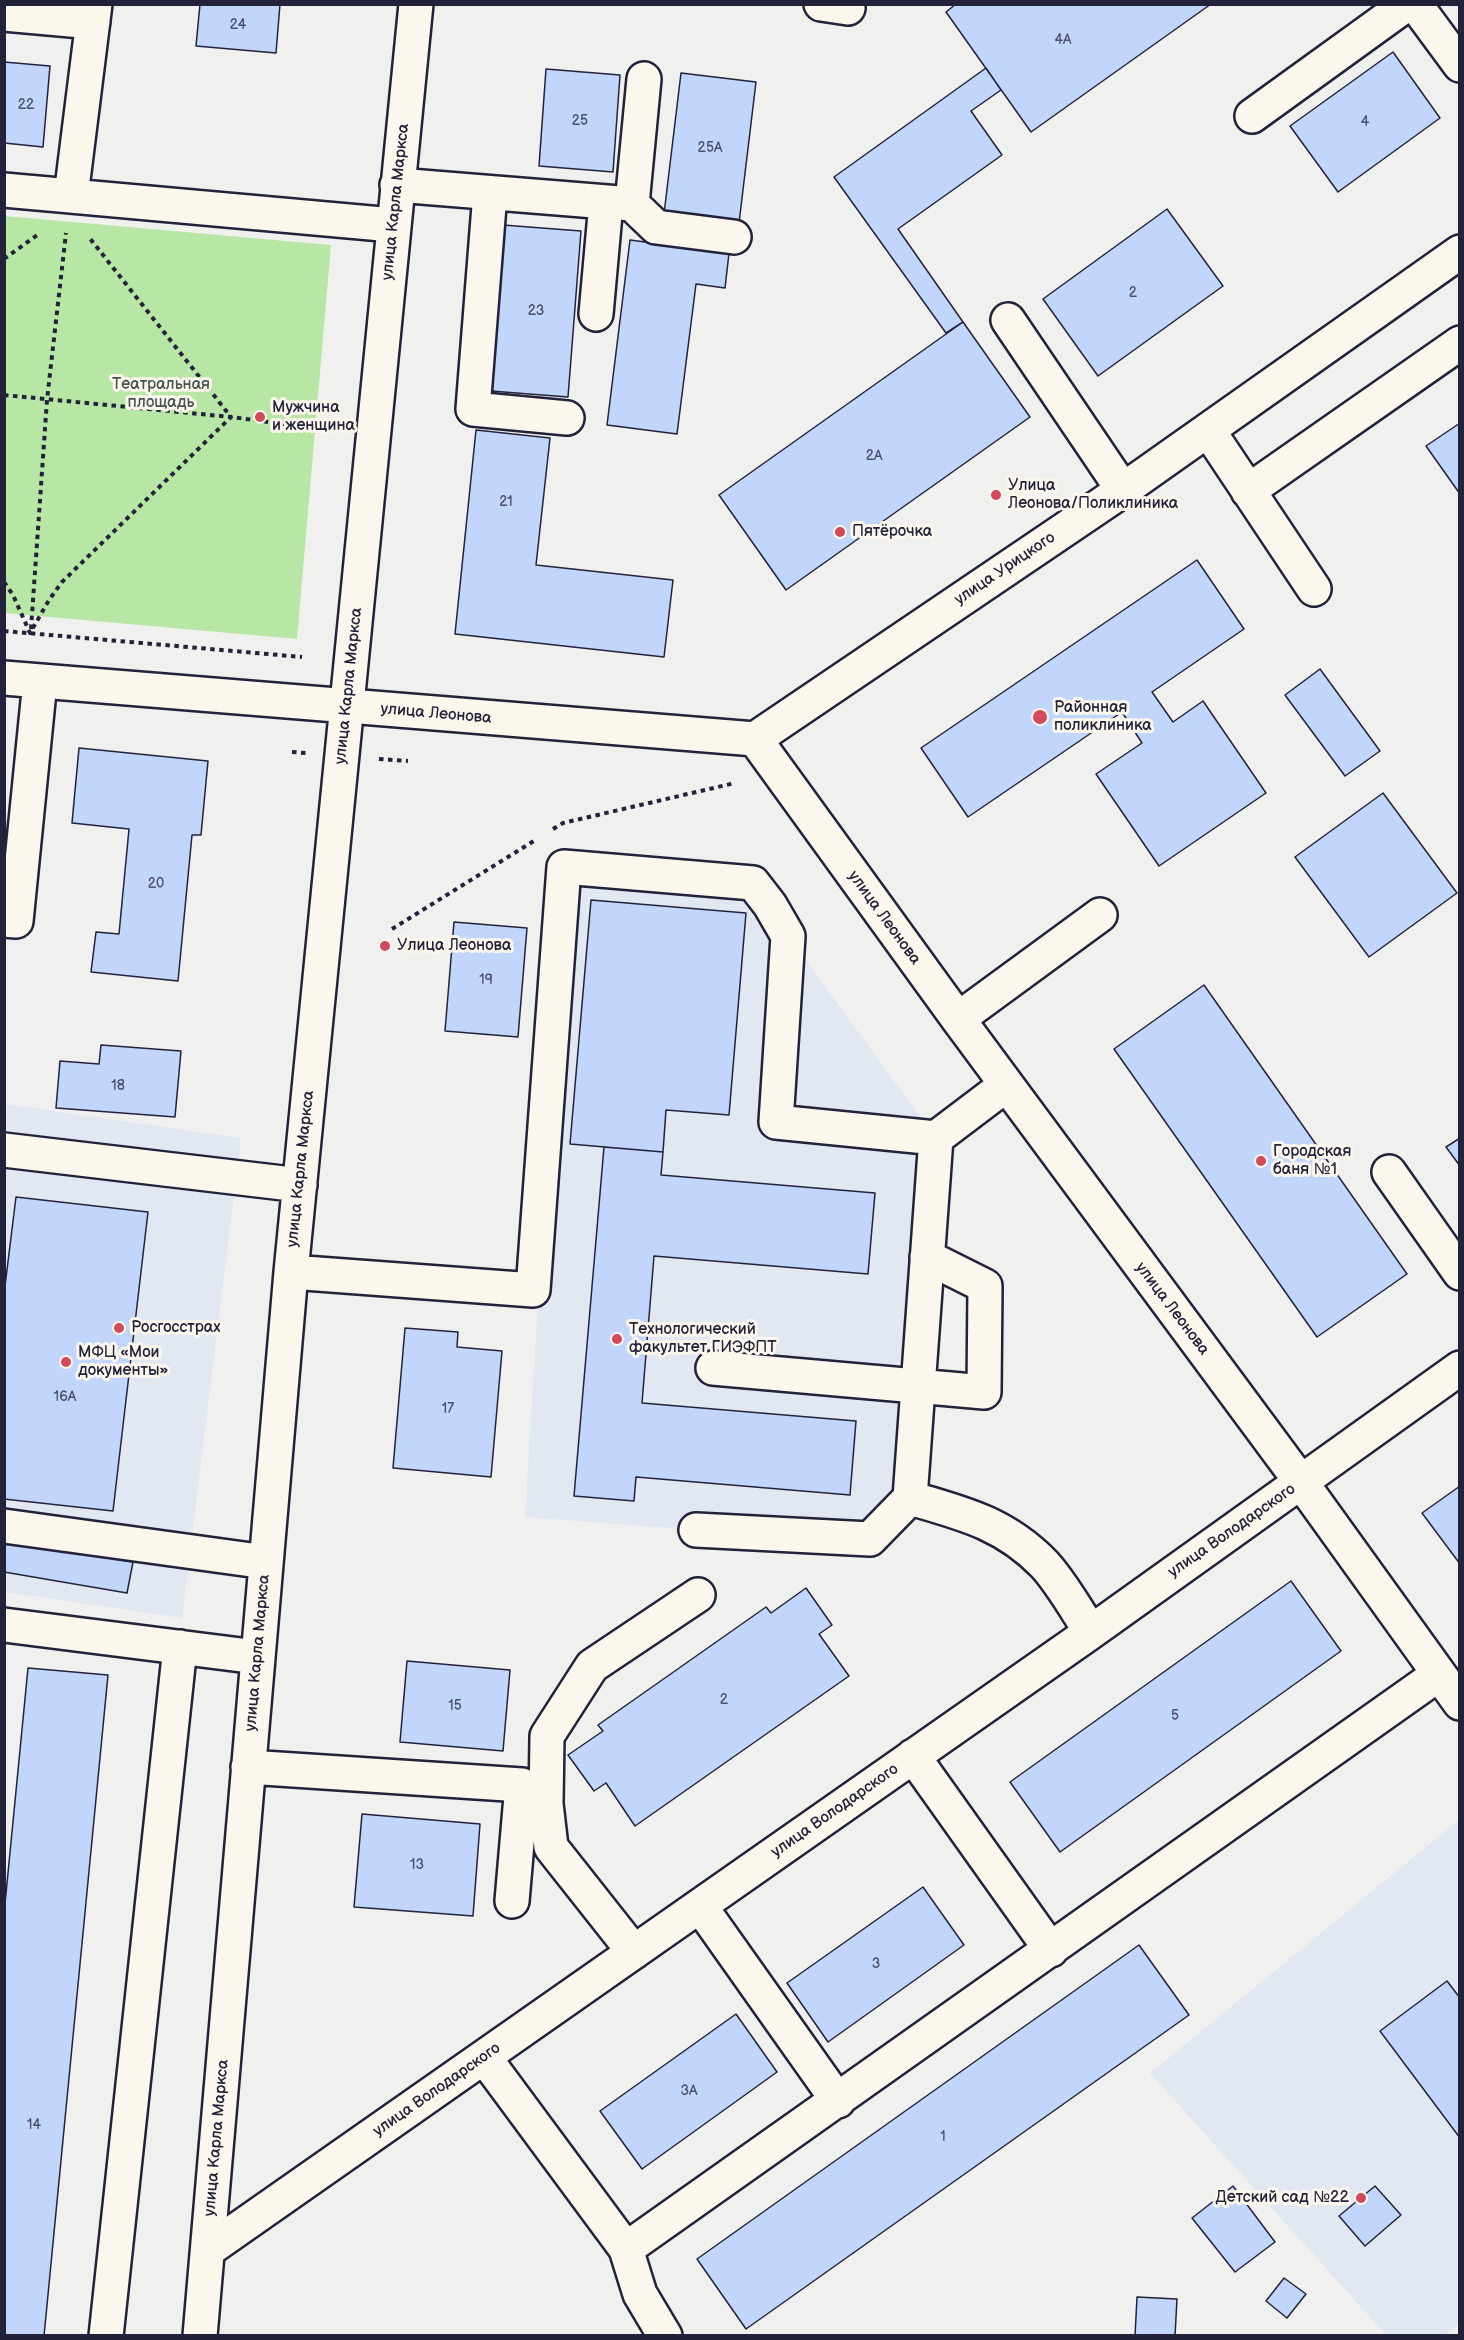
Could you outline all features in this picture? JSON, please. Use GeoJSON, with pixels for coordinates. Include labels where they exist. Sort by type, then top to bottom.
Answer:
{"type":"FeatureCollection","features":[{"type":"Feature","properties":{"kind":"street","name":"улица Карла Маркса"},"geometry":{"type":"LineString","coordinates":[[200,2336],[291,1272],[416,4]]}},
{"type":"Feature","properties":{"kind":"street"},"geometry":{"type":"LineString","coordinates":[[1252,116],[1407,4]]}},
{"type":"Feature","properties":{"kind":"street"},"geometry":{"type":"LineString","coordinates":[[1415,4],[1460,65]]}},
{"type":"Feature","properties":{"kind":"street"},"geometry":{"type":"LineString","coordinates":[[4,14],[94,13],[70,204]]}},
{"type":"Feature","properties":{"kind":"street"},"geometry":{"type":"LineString","coordinates":[[596,314],[644,79]]}},
{"type":"Feature","properties":{"kind":"street"},"geometry":{"type":"LineString","coordinates":[[397,185],[619,203],[656,227],[734,237]]}},
{"type":"Feature","properties":{"kind":"street"},"geometry":{"type":"LineString","coordinates":[[4,190],[70,204],[393,225]]}},
{"type":"Feature","properties":{"kind":"street"},"geometry":{"type":"LineString","coordinates":[[490,193],[473,409],[567,418]]}},
{"type":"Feature","properties":{"kind":"street","name":"улица Урицкого"},"geometry":{"type":"LineString","coordinates":[[755,739],[1123,490],[1460,252]]}},
{"type":"Feature","properties":{"kind":"street"},"geometry":{"type":"LineString","coordinates":[[1008,320],[1123,490]]}},
{"type":"Feature","properties":{"kind":"street"},"geometry":{"type":"LineString","coordinates":[[1248,491],[1460,343]]}},
{"type":"Feature","properties":{"kind":"street"},"geometry":{"type":"LineString","coordinates":[[1208,430],[1314,589]]}},
{"type":"Feature","properties":{"kind":"street","name":"улица Леонова"},"geometry":{"type":"LineString","coordinates":[[4,678],[755,739],[1006,1085],[1301,1482],[1460,1702]]}},
{"type":"Feature","properties":{"kind":"street"},"geometry":{"type":"LineString","coordinates":[[4,920],[15,921],[17,781],[40,681]]}},
{"type":"Feature","properties":{"kind":"street"},"geometry":{"type":"LineString","coordinates":[[291,1272],[533,1290],[564,867],[753,883],[770,905],[788,936],[776,1122],[936,1138],[1006,1085]]}},
{"type":"Feature","properties":{"kind":"street"},"geometry":{"type":"LineString","coordinates":[[958,1019],[1100,915]]}},
{"type":"Feature","properties":{"kind":"street"},"geometry":{"type":"LineString","coordinates":[[696,1530],[870,1539],[910,1498],[936,1138]]}},
{"type":"Feature","properties":{"kind":"street"},"geometry":{"type":"LineString","coordinates":[[4,1150],[300,1185]]}},
{"type":"Feature","properties":{"kind":"street"},"geometry":{"type":"LineString","coordinates":[[1389,1172],[1460,1273]]}},
{"type":"Feature","properties":{"kind":"street"},"geometry":{"type":"LineString","coordinates":[[713,1368],[984,1392],[985,1286],[927,1257]]}},
{"type":"Feature","properties":{"kind":"street","name":"улица Володарского"},"geometry":{"type":"LineString","coordinates":[[208,2250],[1091,1632],[1460,1368]]}},
{"type":"Feature","properties":{"kind":"street"},"geometry":{"type":"LineString","coordinates":[[910,1498],[972,1516],[1012,1537],[1045,1565],[1091,1632]]}},
{"type":"Feature","properties":{"kind":"street"},"geometry":{"type":"LineString","coordinates":[[4,1526],[266,1562]]}},
{"type":"Feature","properties":{"kind":"street"},"geometry":{"type":"LineString","coordinates":[[634,1952],[551,1846],[546,1804],[547,1736],[592,1666],[698,1595]]}},
{"type":"Feature","properties":{"kind":"street"},"geometry":{"type":"LineString","coordinates":[[4,1625],[257,1657]]}},
{"type":"Feature","properties":{"kind":"street"},"geometry":{"type":"LineString","coordinates":[[106,2336],[180,1647]]}},
{"type":"Feature","properties":{"kind":"street"},"geometry":{"type":"LineString","coordinates":[[626,2249],[1439,1674]]}},
{"type":"Feature","properties":{"kind":"street"},"geometry":{"type":"LineString","coordinates":[[913,1756],[1051,1950]]}},
{"type":"Feature","properties":{"kind":"street"},"geometry":{"type":"LineString","coordinates":[[248,1767],[522,1785],[512,1901]]}},
{"type":"Feature","properties":{"kind":"street"},"geometry":{"type":"LineString","coordinates":[[700,1906],[838,2101]]}},
{"type":"Feature","properties":{"kind":"street"},"geometry":{"type":"LineString","coordinates":[[484,2057],[626,2249],[640,2294],[665,2336]]}},
{"type":"Feature","properties":{"kind":"path"},"geometry":{"type":"LineString","coordinates":[[4,259],[70,204]]}},
{"type":"Feature","properties":{"kind":"path"},"geometry":{"type":"LineString","coordinates":[[30,633],[47,400],[70,204]]}},
{"type":"Feature","properties":{"kind":"path"},"geometry":{"type":"LineString","coordinates":[[70,204],[231,417]]}},
{"type":"Feature","properties":{"kind":"path"},"geometry":{"type":"LineString","coordinates":[[4,394],[231,417],[322,429]]}},
{"type":"Feature","properties":{"kind":"path"},"geometry":{"type":"LineString","coordinates":[[30,633],[48,600],[62,582],[231,417]]}},
{"type":"Feature","properties":{"kind":"path"},"geometry":{"type":"LineString","coordinates":[[4,582],[13,595],[30,633]]}},
{"type":"Feature","properties":{"kind":"path"},"geometry":{"type":"LineString","coordinates":[[4,631],[302,657]]}},
{"type":"Feature","properties":{"kind":"shaded area"},"geometry":{"type":"Polygon","coordinates":[[[564,867],[753,883],[788,936],[936,1138],[910,1498],[870,1539],[696,1530],[525,1517],[564,867]]]}},
{"type":"Feature","properties":{"kind":"shaded area"},"geometry":{"type":"Polygon","coordinates":[[[5,1104],[241,1138],[182,1618],[5,1592],[5,1104]]]}},
{"type":"Feature","properties":{"kind":"shaded area","name":"Детский сад №22"},"geometry":{"type":"Polygon","coordinates":[[[1459,1820],[1459,2324],[1445,2335],[1386,2335],[1150,2073],[1459,1820]]]}},
{"type":"Feature","properties":{"kind":"green space","name":"Театральная площадь"},"geometry":{"type":"Polygon","coordinates":[[[5,216],[331,245],[297,639],[5,613],[5,216]]]}},
{"type":"Feature","properties":{"kind":"building"},"geometry":{"type":"Polygon","coordinates":[[[200,4],[280,4],[276,53],[196,46],[200,4]]]}},
{"type":"Feature","properties":{"kind":"building"},"geometry":{"type":"Polygon","coordinates":[[[956,4],[1211,4],[1031,132],[946,12],[956,4]]]}},
{"type":"Feature","properties":{"kind":"building"},"geometry":{"type":"Polygon","coordinates":[[[1393,52],[1440,118],[1338,192],[1290,126],[1393,52]]]}},
{"type":"Feature","properties":{"kind":"building"},"geometry":{"type":"Polygon","coordinates":[[[4,62],[50,66],[43,147],[4,143],[4,62]]]}},
{"type":"Feature","properties":{"kind":"building"},"geometry":{"type":"Polygon","coordinates":[[[986,68],[1001,90],[971,111],[1002,155],[898,229],[963,322],[946,333],[834,177],[986,68]]]}},
{"type":"Feature","properties":{"kind":"building"},"geometry":{"type":"Polygon","coordinates":[[[546,69],[620,75],[613,172],[539,166],[546,69]]]}},
{"type":"Feature","properties":{"kind":"building"},"geometry":{"type":"Polygon","coordinates":[[[681,73],[756,82],[739,223],[664,214],[681,73]]]}},
{"type":"Feature","properties":{"kind":"building"},"geometry":{"type":"Polygon","coordinates":[[[1167,209],[1223,286],[1098,376],[1043,299],[1167,209]]]}},
{"type":"Feature","properties":{"kind":"building"},"geometry":{"type":"Polygon","coordinates":[[[503,225],[581,231],[568,397],[491,391],[503,225]]]}},
{"type":"Feature","properties":{"kind":"building"},"geometry":{"type":"Polygon","coordinates":[[[630,240],[729,253],[725,288],[696,284],[677,434],[607,425],[630,240]]]}},
{"type":"Feature","properties":{"kind":"building"},"geometry":{"type":"Polygon","coordinates":[[[963,322],[1030,417],[786,590],[719,495],[963,322]]]}},
{"type":"Feature","properties":{"kind":"building"},"geometry":{"type":"Polygon","coordinates":[[[1460,423],[1460,494],[1426,446],[1460,423]]]}},
{"type":"Feature","properties":{"kind":"building"},"geometry":{"type":"Polygon","coordinates":[[[476,430],[550,438],[536,565],[673,580],[664,657],[455,634],[476,430]]]}},
{"type":"Feature","properties":{"kind":"building","name":"Районная поликлиника"},"geometry":{"type":"Polygon","coordinates":[[[1197,560],[1244,629],[1152,692],[1173,722],[1203,701],[1266,793],[1159,866],[1096,774],[1142,743],[1122,712],[968,817],[921,748],[1197,560]]]}},
{"type":"Feature","properties":{"kind":"building"},"geometry":{"type":"Polygon","coordinates":[[[1320,669],[1380,751],[1345,776],[1285,695],[1320,669]]]}},
{"type":"Feature","properties":{"kind":"building"},"geometry":{"type":"Polygon","coordinates":[[[79,748],[208,761],[201,835],[192,835],[178,981],[91,972],[96,932],[119,934],[129,829],[72,823],[79,748]]]}},
{"type":"Feature","properties":{"kind":"building"},"geometry":{"type":"Polygon","coordinates":[[[1383,793],[1457,893],[1369,957],[1295,857],[1383,793]]]}},
{"type":"Feature","properties":{"kind":"building"},"geometry":{"type":"Polygon","coordinates":[[[591,900],[746,913],[729,1115],[666,1110],[663,1152],[570,1144],[591,900]]]}},
{"type":"Feature","properties":{"kind":"building"},"geometry":{"type":"Polygon","coordinates":[[[454,922],[527,928],[518,1037],[445,1031],[454,922]]]}},
{"type":"Feature","properties":{"kind":"building","name":"Городская баня №1"},"geometry":{"type":"Polygon","coordinates":[[[1204,985],[1407,1274],[1317,1337],[1114,1049],[1204,985]]]}},
{"type":"Feature","properties":{"kind":"building"},"geometry":{"type":"Polygon","coordinates":[[[101,1045],[181,1051],[175,1117],[56,1108],[60,1061],[99,1064],[101,1045]]]}},
{"type":"Feature","properties":{"kind":"building"},"geometry":{"type":"Polygon","coordinates":[[[1460,1138],[1460,1166],[1446,1147],[1460,1138]]]}},
{"type":"Feature","properties":{"kind":"building","name":"Технологический факультет ГИЭФПТ"},"geometry":{"type":"Polygon","coordinates":[[[604,1147],[663,1152],[661,1175],[875,1193],[868,1274],[654,1256],[642,1403],[856,1421],[850,1495],[636,1477],[634,1501],[574,1496],[604,1147]]]}},
{"type":"Feature","properties":{"kind":"building"},"geometry":{"type":"Polygon","coordinates":[[[16,1197],[148,1212],[113,1511],[4,1499],[4,1294],[16,1197]]]}},
{"type":"Feature","properties":{"kind":"building"},"geometry":{"type":"Polygon","coordinates":[[[405,1328],[458,1332],[457,1347],[502,1351],[491,1477],[393,1468],[405,1328]]]}},
{"type":"Feature","properties":{"kind":"building"},"geometry":{"type":"Polygon","coordinates":[[[1460,1486],[1460,1564],[1422,1513],[1460,1486]]]}},
{"type":"Feature","properties":{"kind":"building"},"geometry":{"type":"Polygon","coordinates":[[[4,1541],[133,1562],[127,1593],[4,1572],[4,1541]]]}},
{"type":"Feature","properties":{"kind":"building"},"geometry":{"type":"Polygon","coordinates":[[[1291,1581],[1341,1651],[1060,1852],[1010,1782],[1291,1581]]]}},
{"type":"Feature","properties":{"kind":"building"},"geometry":{"type":"Polygon","coordinates":[[[806,1588],[832,1625],[819,1634],[849,1676],[635,1826],[606,1783],[594,1791],[568,1755],[603,1731],[598,1725],[766,1607],[771,1613],[806,1588]]]}},
{"type":"Feature","properties":{"kind":"building"},"geometry":{"type":"Polygon","coordinates":[[[407,1661],[510,1670],[503,1751],[400,1742],[407,1661]]]}},
{"type":"Feature","properties":{"kind":"building"},"geometry":{"type":"Polygon","coordinates":[[[28,1668],[108,1675],[44,2336],[4,2336],[4,1914],[28,1668]]]}},
{"type":"Feature","properties":{"kind":"building"},"geometry":{"type":"Polygon","coordinates":[[[362,1814],[480,1824],[473,1916],[354,1907],[362,1814]]]}},
{"type":"Feature","properties":{"kind":"building"},"geometry":{"type":"Polygon","coordinates":[[[923,1887],[964,1945],[828,2042],[787,1983],[923,1887]]]}},
{"type":"Feature","properties":{"kind":"building"},"geometry":{"type":"Polygon","coordinates":[[[1139,1945],[1189,2015],[746,2329],[697,2259],[1139,1945]]]}},
{"type":"Feature","properties":{"kind":"building"},"geometry":{"type":"Polygon","coordinates":[[[1447,1981],[1460,1998],[1460,2138],[1380,2031],[1447,1981]]]}},
{"type":"Feature","properties":{"kind":"building"},"geometry":{"type":"Polygon","coordinates":[[[736,2014],[777,2072],[642,2169],[600,2111],[736,2014]]]}},
{"type":"Feature","properties":{"kind":"building"},"geometry":{"type":"Polygon","coordinates":[[[1233,2186],[1275,2242],[1235,2272],[1192,2218],[1233,2186]]]}},
{"type":"Feature","properties":{"kind":"building"},"geometry":{"type":"Polygon","coordinates":[[[1375,2186],[1401,2215],[1365,2246],[1339,2216],[1375,2186]]]}},
{"type":"Feature","properties":{"kind":"building"},"geometry":{"type":"Polygon","coordinates":[[[1284,2278],[1306,2294],[1287,2318],[1266,2301],[1284,2278]]]}},
{"type":"Feature","properties":{"kind":"building"},"geometry":{"type":"Polygon","coordinates":[[[1137,2297],[1177,2299],[1175,2336],[1135,2336],[1137,2297]]]}},
{"type":"Feature","properties":{"kind":"place","name":"Мужчина и женщина"},"geometry":{"type":"Point","coordinates":[260,417]}},
{"type":"Feature","properties":{"kind":"place","name":"Улица Леонова/Поликлиника"},"geometry":{"type":"Point","coordinates":[996,495]}},
{"type":"Feature","properties":{"kind":"place","name":"Пятёрочка"},"geometry":{"type":"Point","coordinates":[840,532]}},
{"type":"Feature","properties":{"kind":"place","name":"Районная поликлиника"},"geometry":{"type":"Point","coordinates":[1040,717]}},
{"type":"Feature","properties":{"kind":"place","name":"Улица Леонова"},"geometry":{"type":"Point","coordinates":[385,946]}},
{"type":"Feature","properties":{"kind":"place","name":"Городская баня №1"},"geometry":{"type":"Point","coordinates":[1261,1161]}},
{"type":"Feature","properties":{"kind":"place","name":"Росгосстрах"},"geometry":{"type":"Point","coordinates":[119,1328]}},
{"type":"Feature","properties":{"kind":"place","name":"Технологический факультет ГИЭФПТ"},"geometry":{"type":"Point","coordinates":[617,1339]}},
{"type":"Feature","properties":{"kind":"place","name":"МФЦ «Мои документы»"},"geometry":{"type":"Point","coordinates":[66,1362]}},
{"type":"Feature","properties":{"kind":"place","name":"Детский сад №22"},"geometry":{"type":"Point","coordinates":[1361,2198]}}]}
